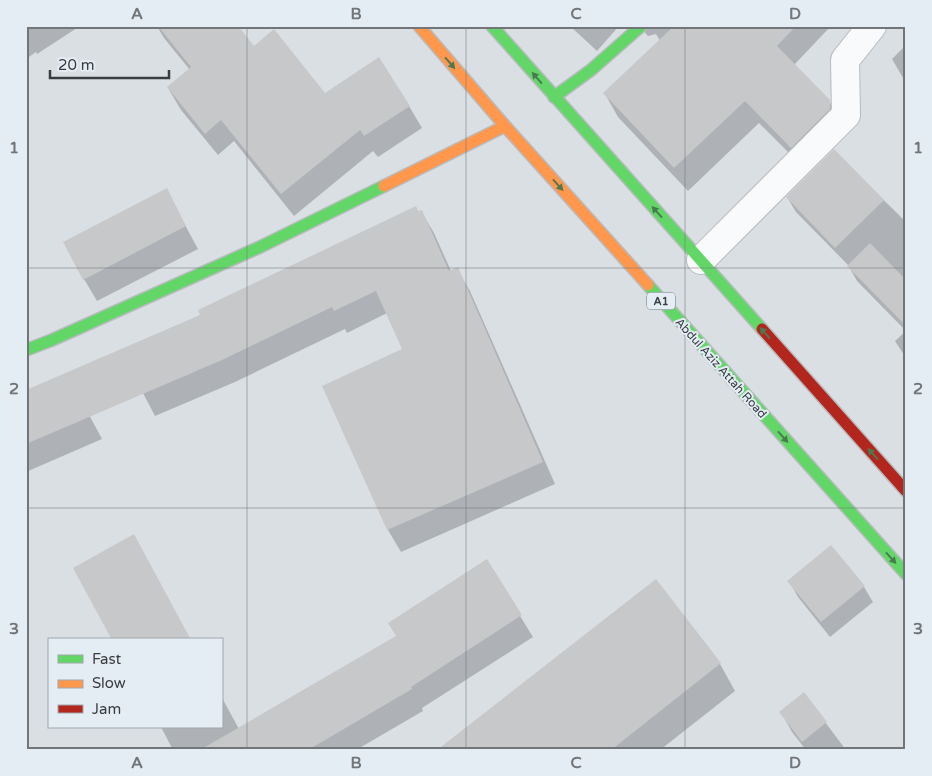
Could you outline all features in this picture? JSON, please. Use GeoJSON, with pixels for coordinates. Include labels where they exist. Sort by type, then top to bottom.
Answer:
{"type":"FeatureCollection","features":[{"type":"Feature","properties":{"kind":"main road","name":"Abdul Aziz Attah Road"},"geometry":{"type":"LineString","coordinates":[[419,26],[505,126],[906,574]]}},
{"type":"Feature","properties":{"kind":"main road"},"geometry":{"type":"LineString","coordinates":[[492,26],[906,490]]}},
{"type":"Feature","properties":{"kind":"main road"},"geometry":{"type":"LineString","coordinates":[[554,97],[591,70],[641,26]]}},
{"type":"Feature","properties":{"kind":"main road"},"geometry":{"type":"LineString","coordinates":[[26,350],[260,248],[505,126]]}},
{"type":"Feature","properties":{"kind":"street"},"geometry":{"type":"LineString","coordinates":[[701,260],[846,115],[846,60],[872,26]]}},
{"type":"Feature","properties":{"kind":"building"},"geometry":{"type":"Polygon","coordinates":[[[158,26],[238,26],[254,46],[274,29],[325,93],[379,57],[410,106],[364,136],[360,130],[281,194],[221,120],[205,134],[167,87],[191,67],[158,26]]]}},
{"type":"Feature","properties":{"kind":"building"},"geometry":{"type":"Polygon","coordinates":[[[674,26],[796,26],[777,46],[830,100],[830,109],[791,148],[745,101],[674,168],[603,93],[674,26]]]}},
{"type":"Feature","properties":{"kind":"building"},"geometry":{"type":"Polygon","coordinates":[[[834,149],[884,200],[835,248],[786,197],[834,149]]]}},
{"type":"Feature","properties":{"kind":"building"},"geometry":{"type":"Polygon","coordinates":[[[167,188],[186,226],[83,280],[63,242],[167,188]]]}},
{"type":"Feature","properties":{"kind":"building"},"geometry":{"type":"Polygon","coordinates":[[[416,206],[418,211],[422,210],[449,271],[458,267],[543,462],[387,530],[322,386],[402,349],[376,291],[334,311],[332,307],[222,360],[26,444],[26,390],[200,315],[198,310],[416,206]]]}},
{"type":"Feature","properties":{"kind":"building"},"geometry":{"type":"Polygon","coordinates":[[[870,243],[906,280],[906,326],[847,266],[870,243]]]}},
{"type":"Feature","properties":{"kind":"building"},"geometry":{"type":"Polygon","coordinates":[[[134,534],[190,638],[111,638],[73,568],[134,534]]]}},
{"type":"Feature","properties":{"kind":"building"},"geometry":{"type":"Polygon","coordinates":[[[831,545],[865,586],[821,622],[787,581],[831,545]]]}},
{"type":"Feature","properties":{"kind":"building"},"geometry":{"type":"Polygon","coordinates":[[[487,559],[522,615],[411,687],[412,689],[308,750],[200,750],[396,636],[388,623],[487,559]]]}},
{"type":"Feature","properties":{"kind":"building"},"geometry":{"type":"Polygon","coordinates":[[[656,579],[721,663],[611,750],[437,750],[656,579]]]}},
{"type":"Feature","properties":{"kind":"building"},"geometry":{"type":"Polygon","coordinates":[[[804,692],[827,722],[802,742],[779,712],[804,692]]]}},
{"type":"Feature","properties":{"kind":"traffic: fast"},"geometry":{"type":"LineString","coordinates":[[492,26],[762,329]]}},
{"type":"Feature","properties":{"kind":"traffic: fast"},"geometry":{"type":"LineString","coordinates":[[554,97],[591,70],[641,26]]}},
{"type":"Feature","properties":{"kind":"traffic: fast"},"geometry":{"type":"LineString","coordinates":[[26,350],[260,247],[384,186]]}},
{"type":"Feature","properties":{"kind":"traffic: fast"},"geometry":{"type":"LineString","coordinates":[[648,285],[906,574]]}},
{"type":"Feature","properties":{"kind":"traffic: slow"},"geometry":{"type":"LineString","coordinates":[[419,26],[505,126],[648,285]]}},
{"type":"Feature","properties":{"kind":"traffic: slow"},"geometry":{"type":"LineString","coordinates":[[384,186],[505,126]]}},
{"type":"Feature","properties":{"kind":"traffic: jam"},"geometry":{"type":"LineString","coordinates":[[762,329],[906,491]]}}]}
